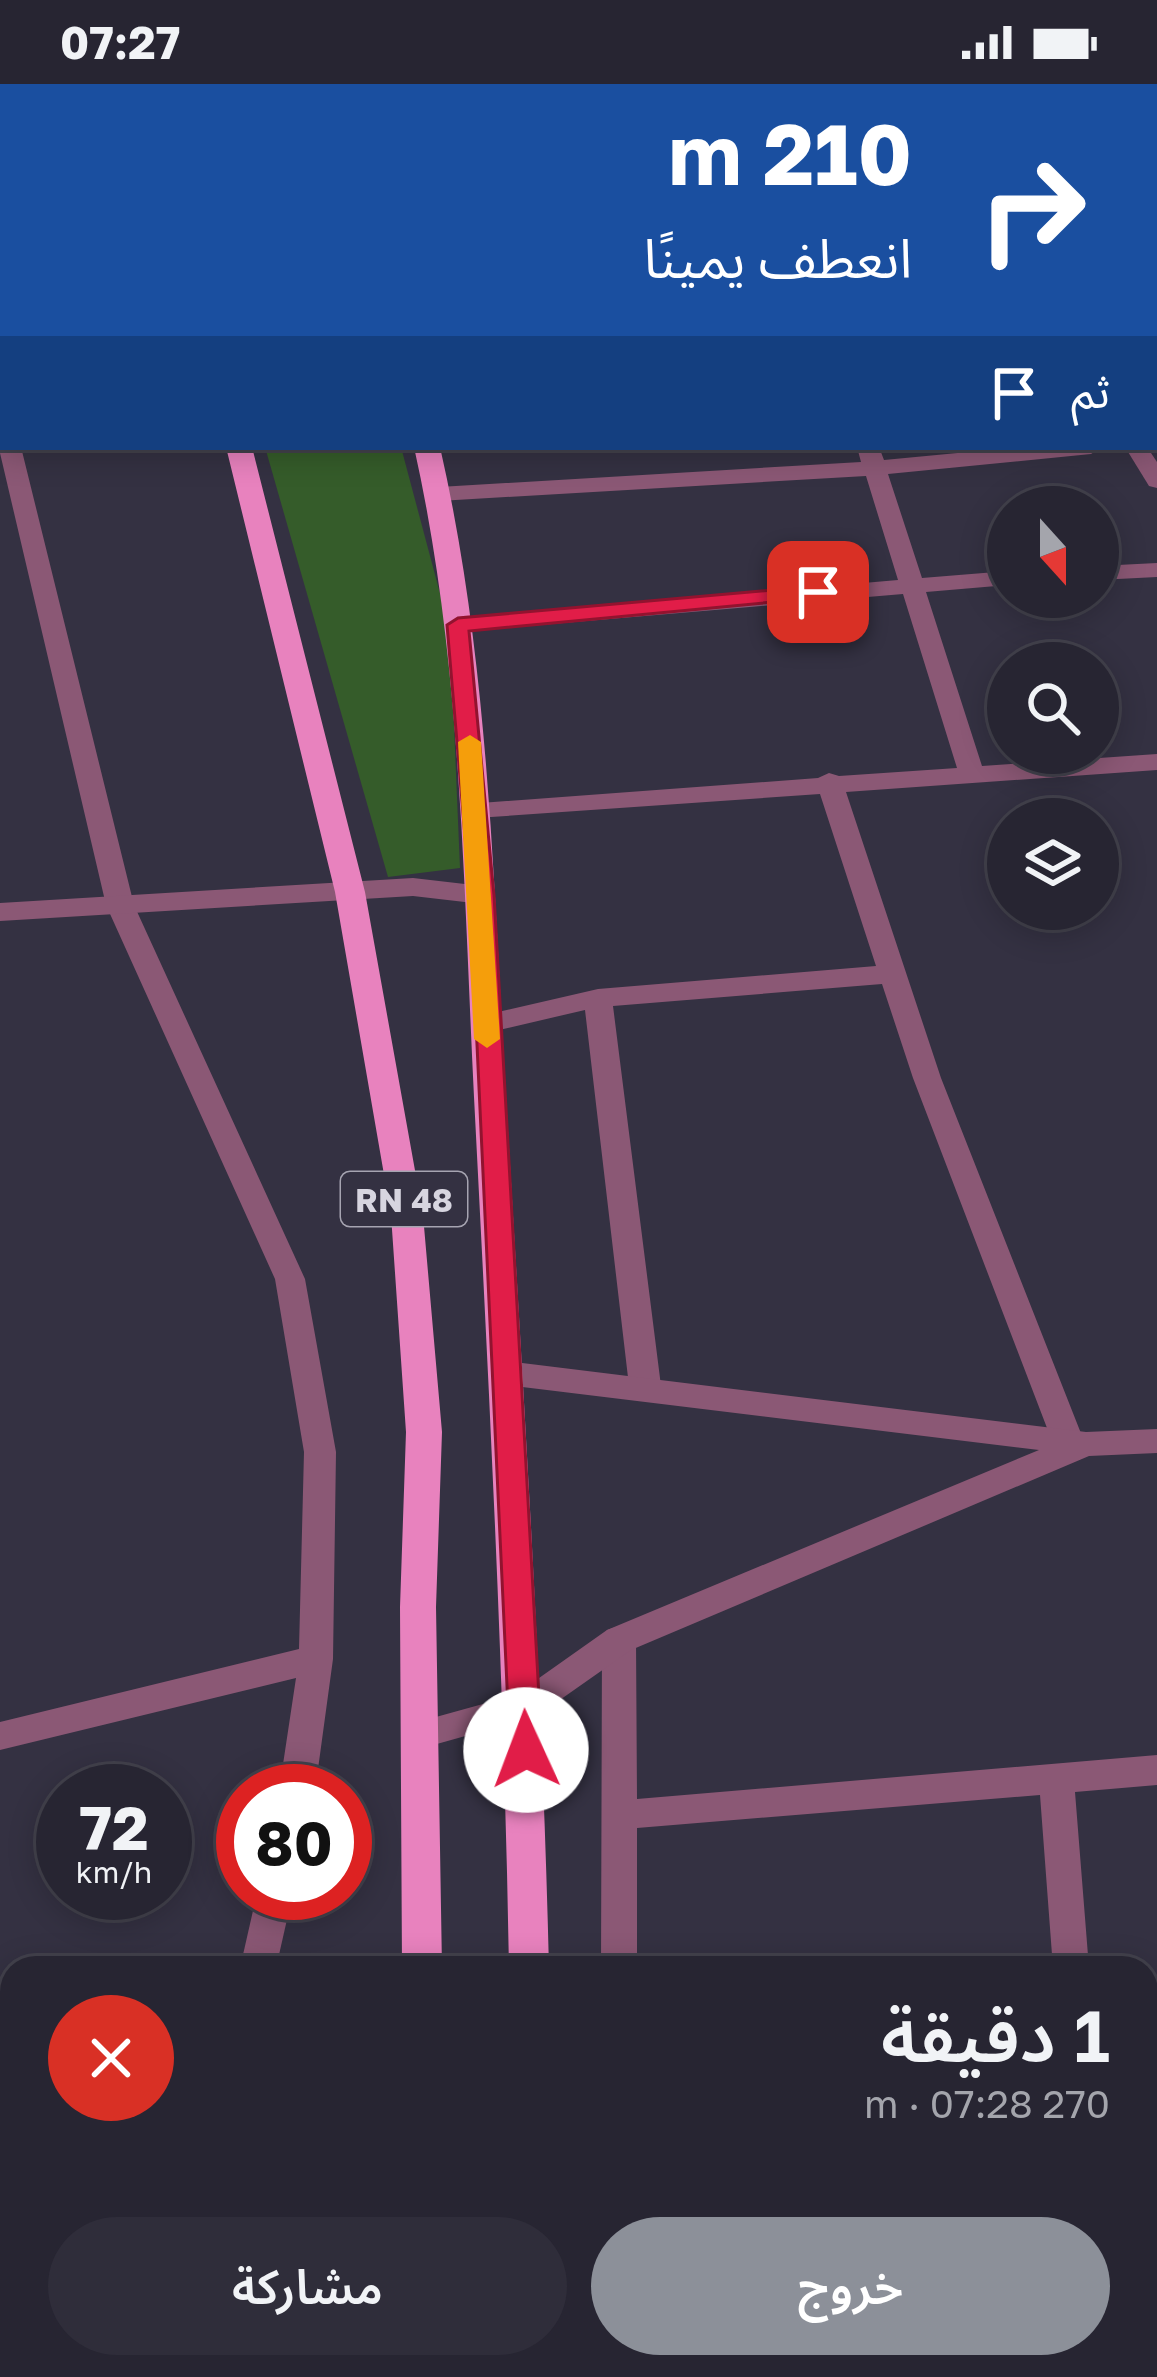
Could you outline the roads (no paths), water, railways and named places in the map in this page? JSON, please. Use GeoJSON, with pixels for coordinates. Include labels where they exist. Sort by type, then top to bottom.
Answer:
{"type":"FeatureCollection","features":[{"type":"Feature","properties":{"kind":"highway","name":"RN 48"},"geometry":{"type":"LineString","coordinates":[[240,450],[350,892],[407,1215],[424,1432],[419,1735],[422,1956]]}},
{"type":"Feature","properties":{"kind":"highway","name":"RN 48"},"geometry":{"type":"LineString","coordinates":[[428,450],[458,625],[482,895],[525,1706],[530,1956]]}},
{"type":"Feature","properties":{"kind":"street"},"geometry":{"type":"LineString","coordinates":[[11,450],[120,905],[290,1279],[320,1452],[316,1658],[301,1764]]}},
{"type":"Feature","properties":{"kind":"street"},"geometry":{"type":"LineString","coordinates":[[439,494],[872,458],[1031,450]]}},
{"type":"Feature","properties":{"kind":"street"},"geometry":{"type":"LineString","coordinates":[[1138,450],[1157,481]]}},
{"type":"Feature","properties":{"kind":"street"},"geometry":{"type":"LineString","coordinates":[[872,458],[971,772]]}},
{"type":"Feature","properties":{"kind":"street"},"geometry":{"type":"LineString","coordinates":[[1119,572],[1157,570]]}},
{"type":"Feature","properties":{"kind":"street"},"geometry":{"type":"LineString","coordinates":[[458,625],[987,579]]}},
{"type":"Feature","properties":{"kind":"street"},"geometry":{"type":"LineString","coordinates":[[476,810],[829,781],[1157,762]]}},
{"type":"Feature","properties":{"kind":"street"},"geometry":{"type":"LineString","coordinates":[[829,781],[927,1078],[1077,1443]]}},
{"type":"Feature","properties":{"kind":"street"},"geometry":{"type":"LineString","coordinates":[[0,912],[413,887],[482,895]]}},
{"type":"Feature","properties":{"kind":"street"},"geometry":{"type":"LineString","coordinates":[[486,1024],[598,998],[892,974]]}},
{"type":"Feature","properties":{"kind":"street"},"geometry":{"type":"LineString","coordinates":[[598,998],[645,1386]]}},
{"type":"Feature","properties":{"kind":"street"},"geometry":{"type":"LineString","coordinates":[[505,1372],[1077,1443],[1157,1441]]}},
{"type":"Feature","properties":{"kind":"street"},"geometry":{"type":"LineString","coordinates":[[419,1735],[525,1706],[619,1640],[1077,1443]]}},
{"type":"Feature","properties":{"kind":"street"},"geometry":{"type":"LineString","coordinates":[[619,1640],[619,1956]]}},
{"type":"Feature","properties":{"kind":"street"},"geometry":{"type":"LineString","coordinates":[[0,1736],[316,1658]]}},
{"type":"Feature","properties":{"kind":"street"},"geometry":{"type":"LineString","coordinates":[[619,1815],[1157,1770]]}},
{"type":"Feature","properties":{"kind":"street"},"geometry":{"type":"LineString","coordinates":[[1055,1778],[1070,1956]]}},
{"type":"Feature","properties":{"kind":"street"},"geometry":{"type":"LineString","coordinates":[[261,1956],[269,1920]]}}]}
